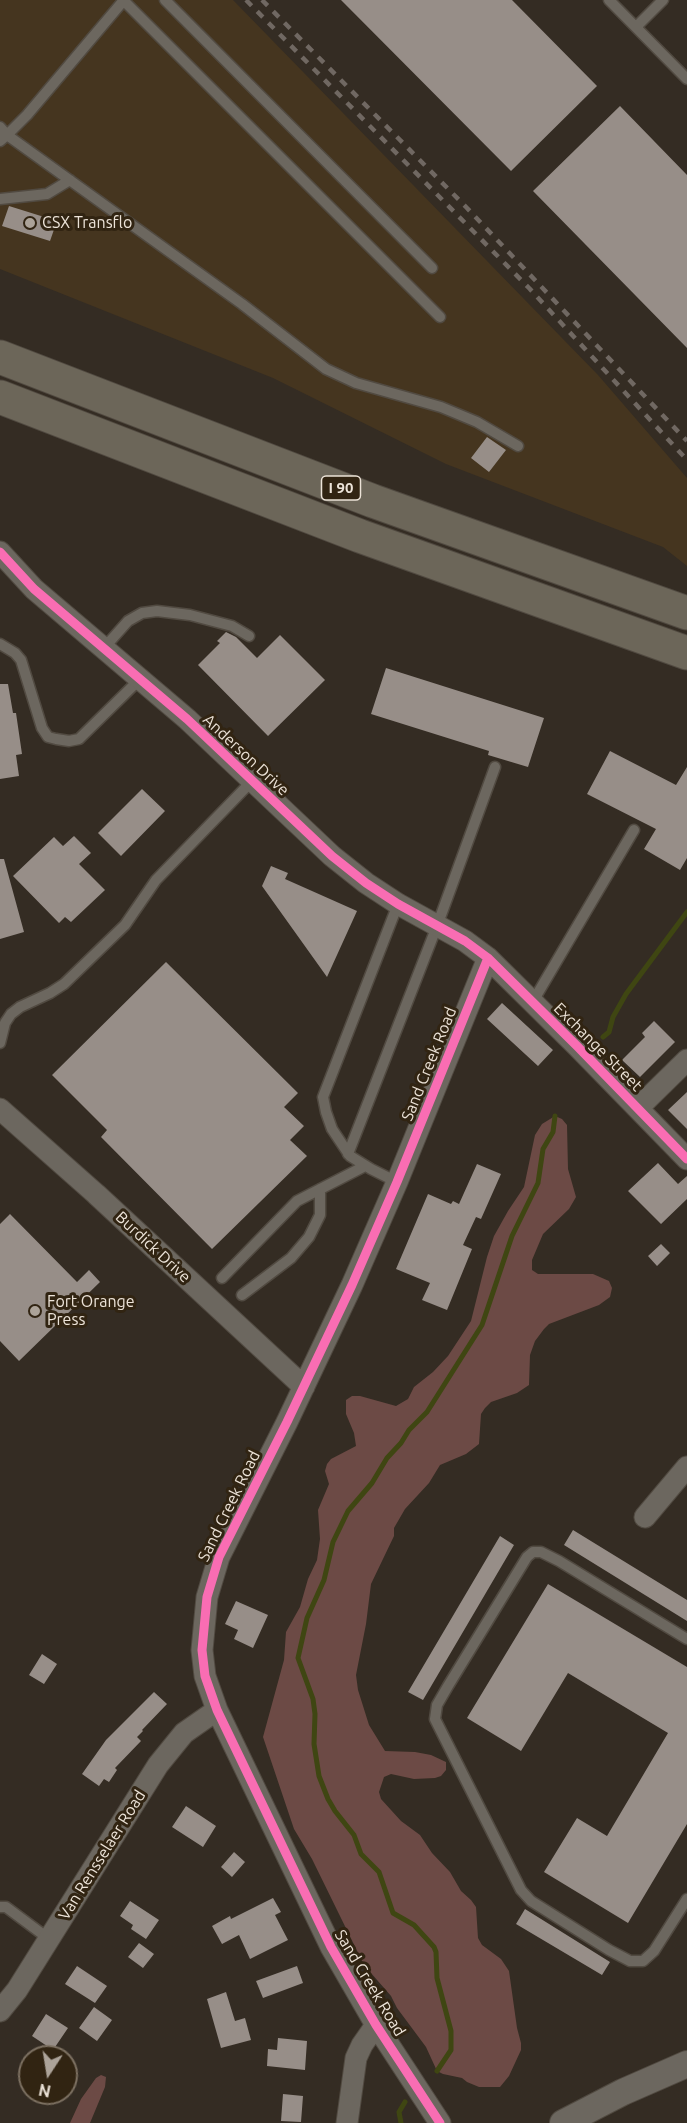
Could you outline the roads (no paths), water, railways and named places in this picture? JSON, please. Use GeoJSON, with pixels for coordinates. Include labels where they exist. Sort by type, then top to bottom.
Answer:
{"type":"FeatureCollection","features":[{"type":"Feature","properties":{"kind":"highway","name":"I 90"},"geometry":{"type":"LineString","coordinates":[[0,357],[373,501],[686,612]]}},
{"type":"Feature","properties":{"kind":"highway","name":"I 90"},"geometry":{"type":"LineString","coordinates":[[1,398],[371,540],[687,653]]}},
{"type":"Feature","properties":{"kind":"street","name":"Anderson Drive"},"geometry":{"type":"LineString","coordinates":[[0,552],[34,589],[187,719],[332,856],[366,883],[398,904],[465,941],[488,958]]}},
{"type":"Feature","properties":{"kind":"street","name":"Exchange Street"},"geometry":{"type":"LineString","coordinates":[[488,958],[687,1159]]}},
{"type":"Feature","properties":{"kind":"street","name":"Sand Creek Road"},"geometry":{"type":"LineString","coordinates":[[440,2123],[376,2025],[331,1947],[217,1710],[206,1676],[202,1650],[205,1607],[213,1572],[352,1285],[397,1182],[488,958]]}},
{"type":"Feature","properties":{"kind":"street"},"geometry":{"type":"LineString","coordinates":[[638,1108],[687,1060]]}},
{"type":"Feature","properties":{"kind":"street","name":"Burdick Drive"},"geometry":{"type":"LineString","coordinates":[[0,1109],[9,1124],[105,1202],[304,1387]]}},
{"type":"Feature","properties":{"kind":"street"},"geometry":{"type":"LineString","coordinates":[[645,1516],[687,1467]]}},
{"type":"Feature","properties":{"kind":"street","name":"Van Rensselaer Road"},"geometry":{"type":"LineString","coordinates":[[0,2011],[17,1989],[158,1765],[184,1733],[217,1710]]}},
{"type":"Feature","properties":{"kind":"street"},"geometry":{"type":"LineString","coordinates":[[347,2123],[356,2058],[376,2025]]}},
{"type":"Feature","properties":{"kind":"street"},"geometry":{"type":"LineString","coordinates":[[563,2123],[623,2092],[687,2064]]}},
{"type":"Feature","properties":{"kind":"lane"},"geometry":{"type":"LineString","coordinates":[[440,317],[123,0],[27,115],[2,134],[242,304],[326,369],[357,383],[441,407],[477,422],[518,446]]}},
{"type":"Feature","properties":{"kind":"lane"},"geometry":{"type":"LineString","coordinates":[[165,0],[432,268]]}},
{"type":"Feature","properties":{"kind":"lane"},"geometry":{"type":"LineString","coordinates":[[609,0],[687,79]]}},
{"type":"Feature","properties":{"kind":"lane"},"geometry":{"type":"LineString","coordinates":[[636,27],[663,0]]}},
{"type":"Feature","properties":{"kind":"lane"},"geometry":{"type":"LineString","coordinates":[[0,199],[47,194],[70,180]]}},
{"type":"Feature","properties":{"kind":"lane"},"geometry":{"type":"LineString","coordinates":[[104,648],[129,621],[142,613],[157,610],[190,615],[232,626],[249,636]]}},
{"type":"Feature","properties":{"kind":"lane"},"geometry":{"type":"LineString","coordinates":[[0,644],[15,653],[21,660],[42,728],[48,737],[56,739],[69,741],[79,739],[140,679]]}},
{"type":"Feature","properties":{"kind":"lane"},"geometry":{"type":"LineString","coordinates":[[348,1154],[437,926],[495,767]]}},
{"type":"Feature","properties":{"kind":"lane"},"geometry":{"type":"LineString","coordinates":[[0,1043],[5,1023],[11,1014],[64,984],[118,933],[132,917],[156,880],[252,781]]}},
{"type":"Feature","properties":{"kind":"lane"},"geometry":{"type":"LineString","coordinates":[[532,1003],[634,830]]}},
{"type":"Feature","properties":{"kind":"lane"},"geometry":{"type":"LineString","coordinates":[[397,1182],[365,1166],[348,1154],[332,1129],[323,1097],[398,904]]}},
{"type":"Feature","properties":{"kind":"lane"},"geometry":{"type":"LineString","coordinates":[[222,1278],[297,1201],[365,1166]]}},
{"type":"Feature","properties":{"kind":"lane"},"geometry":{"type":"LineString","coordinates":[[242,1295],[291,1258],[309,1237],[320,1215],[320,1189]]}},
{"type":"Feature","properties":{"kind":"lane"},"geometry":{"type":"LineString","coordinates":[[687,1639],[559,1561],[541,1552],[533,1552],[527,1557],[436,1705],[435,1719],[520,1890],[531,1901],[609,1950],[630,1960],[643,1961],[654,1951],[687,1899]]}},
{"type":"Feature","properties":{"kind":"lane"},"geometry":{"type":"LineString","coordinates":[[0,1907],[6,1907],[49,1939]]}},
{"type":"Feature","properties":{"kind":"waterway"},"geometry":{"type":"LineString","coordinates":[[603,1037],[609,1032],[613,1017],[626,994],[687,912]]}},
{"type":"Feature","properties":{"kind":"waterway"},"geometry":{"type":"LineString","coordinates":[[437,2071],[451,2050],[451,2031],[437,1978],[436,1952],[414,1925],[393,1913],[379,1872],[361,1854],[354,1835],[328,1799],[319,1776],[314,1744],[313,1699],[298,1658],[307,1618],[324,1580],[333,1542],[348,1511],[372,1483],[387,1458],[409,1430],[427,1412],[482,1325],[512,1236],[538,1183],[543,1149],[553,1132],[555,1116]]}},
{"type":"Feature","properties":{"kind":"waterway"},"geometry":{"type":"LineString","coordinates":[[401,2123],[399,2112],[405,2102]]}},
{"type":"Feature","properties":{"kind":"railway"},"geometry":{"type":"LineString","coordinates":[[246,0],[529,288],[687,460]]}},
{"type":"Feature","properties":{"kind":"railway"},"geometry":{"type":"LineString","coordinates":[[262,0],[466,207],[687,441]]}},
{"type":"Feature","properties":{"kind":"place","name":"CSX Transflo"},"geometry":{"type":"Point","coordinates":[30,223]}},
{"type":"Feature","properties":{"kind":"place","name":"Fort Orange Press"},"geometry":{"type":"Point","coordinates":[35,1311]}}]}
